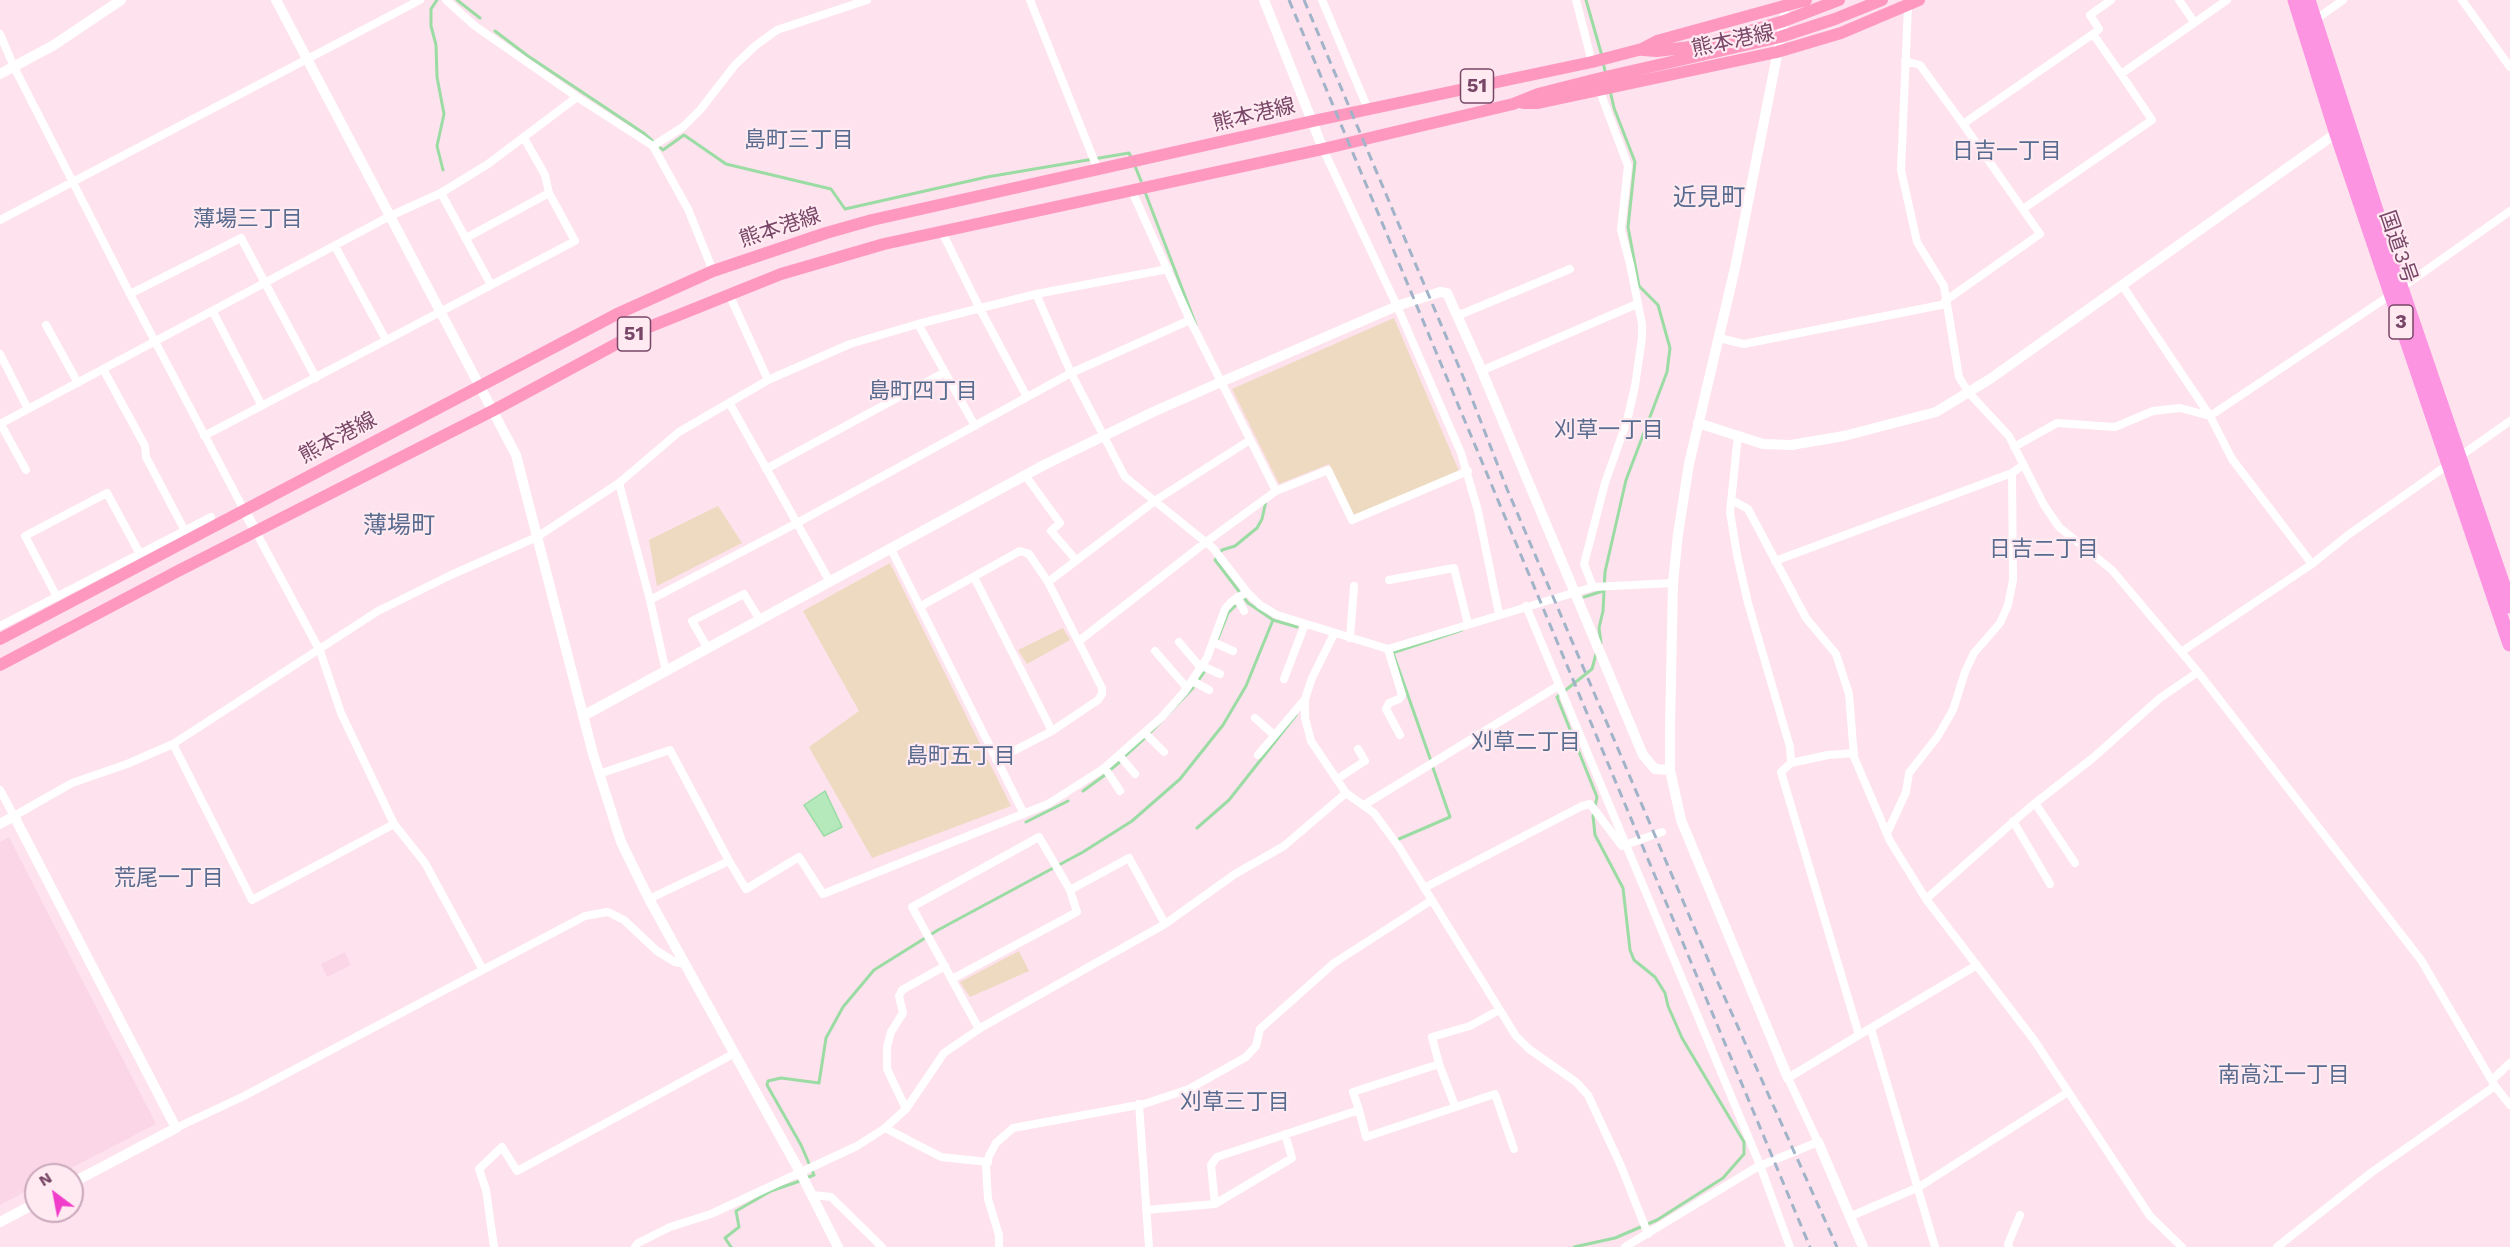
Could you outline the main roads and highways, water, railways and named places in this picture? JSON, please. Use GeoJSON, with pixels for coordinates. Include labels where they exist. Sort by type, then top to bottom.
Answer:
{"type":"FeatureCollection","features":[{"type":"Feature","properties":{"kind":"highway","name":"国道3号"},"geometry":{"type":"LineString","coordinates":[[2295,0],[2342,129],[2455,460],[2510,606]]}},
{"type":"Feature","properties":{"kind":"highway","name":"国道3号"},"geometry":{"type":"LineString","coordinates":[[2308,0],[2342,129]]}},
{"type":"Feature","properties":{"kind":"highway","name":"国道3号"},"geometry":{"type":"LineString","coordinates":[[2455,460],[2510,644]]}},
{"type":"Feature","properties":{"kind":"main road","name":"熊本港線"},"geometry":{"type":"LineString","coordinates":[[0,639],[617,314],[713,271],[872,220],[1313,121],[1592,62],[1642,49],[1657,41],[1806,0]]}},
{"type":"Feature","properties":{"kind":"main road","name":"熊本港線"},"geometry":{"type":"LineString","coordinates":[[1642,49],[1657,51],[1699,46],[1784,21],[1839,0]]}},
{"type":"Feature","properties":{"kind":"main road","name":"熊本港線"},"geometry":{"type":"LineString","coordinates":[[0,665],[494,410],[644,329],[781,274],[832,258],[942,232],[1513,104],[1538,94],[1780,37],[1835,19],[1882,0]]}},
{"type":"Feature","properties":{"kind":"main road","name":"熊本港線"},"geometry":{"type":"LineString","coordinates":[[1513,104],[1538,103],[1777,52],[1840,33],[1919,0]]}},
{"type":"Feature","properties":{"kind":"waterway"},"geometry":{"type":"LineString","coordinates":[[437,0],[431,9],[431,26],[436,45],[437,77],[444,114],[437,146],[443,170]]}},
{"type":"Feature","properties":{"kind":"waterway"},"geometry":{"type":"LineString","coordinates":[[457,0],[480,18]]}},
{"type":"Feature","properties":{"kind":"waterway"},"geometry":{"type":"LineString","coordinates":[[1586,0],[1602,56]]}},
{"type":"Feature","properties":{"kind":"waterway"},"geometry":{"type":"LineString","coordinates":[[495,31],[528,56],[645,134],[663,150],[684,135],[726,164],[831,189],[845,209],[987,177],[1129,153],[1131,157]]}},
{"type":"Feature","properties":{"kind":"waterway"},"geometry":{"type":"LineString","coordinates":[[1603,62],[1605,71]]}},
{"type":"Feature","properties":{"kind":"waterway"},"geometry":{"type":"LineString","coordinates":[[1601,643],[1599,628],[1603,611],[1605,572],[1626,480],[1667,372],[1670,348],[1658,305],[1639,286],[1628,227],[1635,162],[1614,108],[1610,90]]}},
{"type":"Feature","properties":{"kind":"waterway"},"geometry":{"type":"LineString","coordinates":[[1135,166],[1141,181]]}},
{"type":"Feature","properties":{"kind":"waterway"},"geometry":{"type":"LineString","coordinates":[[1145,192],[1196,325]]}},
{"type":"Feature","properties":{"kind":"waterway"},"geometry":{"type":"LineString","coordinates":[[806,1178],[814,1175],[801,1145],[767,1085],[768,1081],[781,1078],[819,1083],[826,1038],[843,1007],[874,970],[938,930],[1083,852],[1132,821],[1180,779],[1223,725],[1246,686],[1273,620],[1248,603],[1215,560],[1222,550],[1235,546],[1257,528],[1262,519],[1266,501]]}},
{"type":"Feature","properties":{"kind":"waterway"},"geometry":{"type":"LineString","coordinates":[[1584,597],[1603,591]]}},
{"type":"Feature","properties":{"kind":"waterway"},"geometry":{"type":"LineString","coordinates":[[1217,641],[1228,613],[1235,606]]}},
{"type":"Feature","properties":{"kind":"waterway"},"geometry":{"type":"LineString","coordinates":[[1273,620],[1297,627]]}},
{"type":"Feature","properties":{"kind":"waterway"},"geometry":{"type":"LineString","coordinates":[[1392,653],[1462,630]]}},
{"type":"Feature","properties":{"kind":"waterway"},"geometry":{"type":"LineString","coordinates":[[1393,653],[1431,761]]}},
{"type":"Feature","properties":{"kind":"waterway"},"geometry":{"type":"LineString","coordinates":[[1574,1247],[1615,1238],[1657,1220],[1723,1178],[1744,1154],[1744,1142],[1682,1038],[1665,993],[1655,977],[1634,960],[1630,950],[1623,888],[1595,835],[1593,816],[1597,797],[1557,697],[1592,669],[1596,654]]}},
{"type":"Feature","properties":{"kind":"waterway"},"geometry":{"type":"LineString","coordinates":[[1198,681],[1205,671]]}},
{"type":"Feature","properties":{"kind":"waterway"},"geometry":{"type":"LineString","coordinates":[[1149,734],[1193,688]]}},
{"type":"Feature","properties":{"kind":"waterway"},"geometry":{"type":"LineString","coordinates":[[1197,828],[1229,800],[1296,715]]}},
{"type":"Feature","properties":{"kind":"waterway"},"geometry":{"type":"LineString","coordinates":[[1124,757],[1144,739]]}},
{"type":"Feature","properties":{"kind":"waterway"},"geometry":{"type":"LineString","coordinates":[[1110,770],[1121,761]]}},
{"type":"Feature","properties":{"kind":"waterway"},"geometry":{"type":"LineString","coordinates":[[1399,839],[1450,817],[1433,768]]}},
{"type":"Feature","properties":{"kind":"waterway"},"geometry":{"type":"LineString","coordinates":[[1083,791],[1105,775]]}},
{"type":"Feature","properties":{"kind":"waterway"},"geometry":{"type":"LineString","coordinates":[[1026,822],[1068,801]]}},
{"type":"Feature","properties":{"kind":"waterway"},"geometry":{"type":"LineString","coordinates":[[731,1247],[725,1238],[739,1227],[736,1211],[771,1191],[800,1181]]}},
{"type":"Feature","properties":{"kind":"railway"},"geometry":{"type":"LineString","coordinates":[[1289,0],[1810,1247]]}},
{"type":"Feature","properties":{"kind":"railway"},"geometry":{"type":"LineString","coordinates":[[1304,0],[1467,386],[1507,489],[1715,976],[1837,1247]]}},
{"type":"Feature","properties":{"kind":"district","name":"島町三丁目"},"geometry":{"type":"Point","coordinates":[799,141]}},
{"type":"Feature","properties":{"kind":"district","name":"日吉一丁目"},"geometry":{"type":"Point","coordinates":[2007,152]}},
{"type":"Feature","properties":{"kind":"district","name":"近見町"},"geometry":{"type":"Point","coordinates":[1709,198]}},
{"type":"Feature","properties":{"kind":"district","name":"薄場三丁目"},"geometry":{"type":"Point","coordinates":[248,220]}},
{"type":"Feature","properties":{"kind":"district","name":"島町四丁目"},"geometry":{"type":"Point","coordinates":[923,392]}},
{"type":"Feature","properties":{"kind":"district","name":"刈草一丁目"},"geometry":{"type":"Point","coordinates":[1609,431]}},
{"type":"Feature","properties":{"kind":"district","name":"薄場町"},"geometry":{"type":"Point","coordinates":[399,526]}},
{"type":"Feature","properties":{"kind":"district","name":"日吉二丁目"},"geometry":{"type":"Point","coordinates":[2044,550]}},
{"type":"Feature","properties":{"kind":"district","name":"刈草二丁目"},"geometry":{"type":"Point","coordinates":[1526,743]}},
{"type":"Feature","properties":{"kind":"district","name":"島町五丁目"},"geometry":{"type":"Point","coordinates":[961,757]}},
{"type":"Feature","properties":{"kind":"district","name":"荒尾一丁目"},"geometry":{"type":"Point","coordinates":[169,879]}},
{"type":"Feature","properties":{"kind":"district","name":"南高江一丁目"},"geometry":{"type":"Point","coordinates":[2284,1076]}},
{"type":"Feature","properties":{"kind":"district","name":"刈草三丁目"},"geometry":{"type":"Point","coordinates":[1235,1103]}}]}
